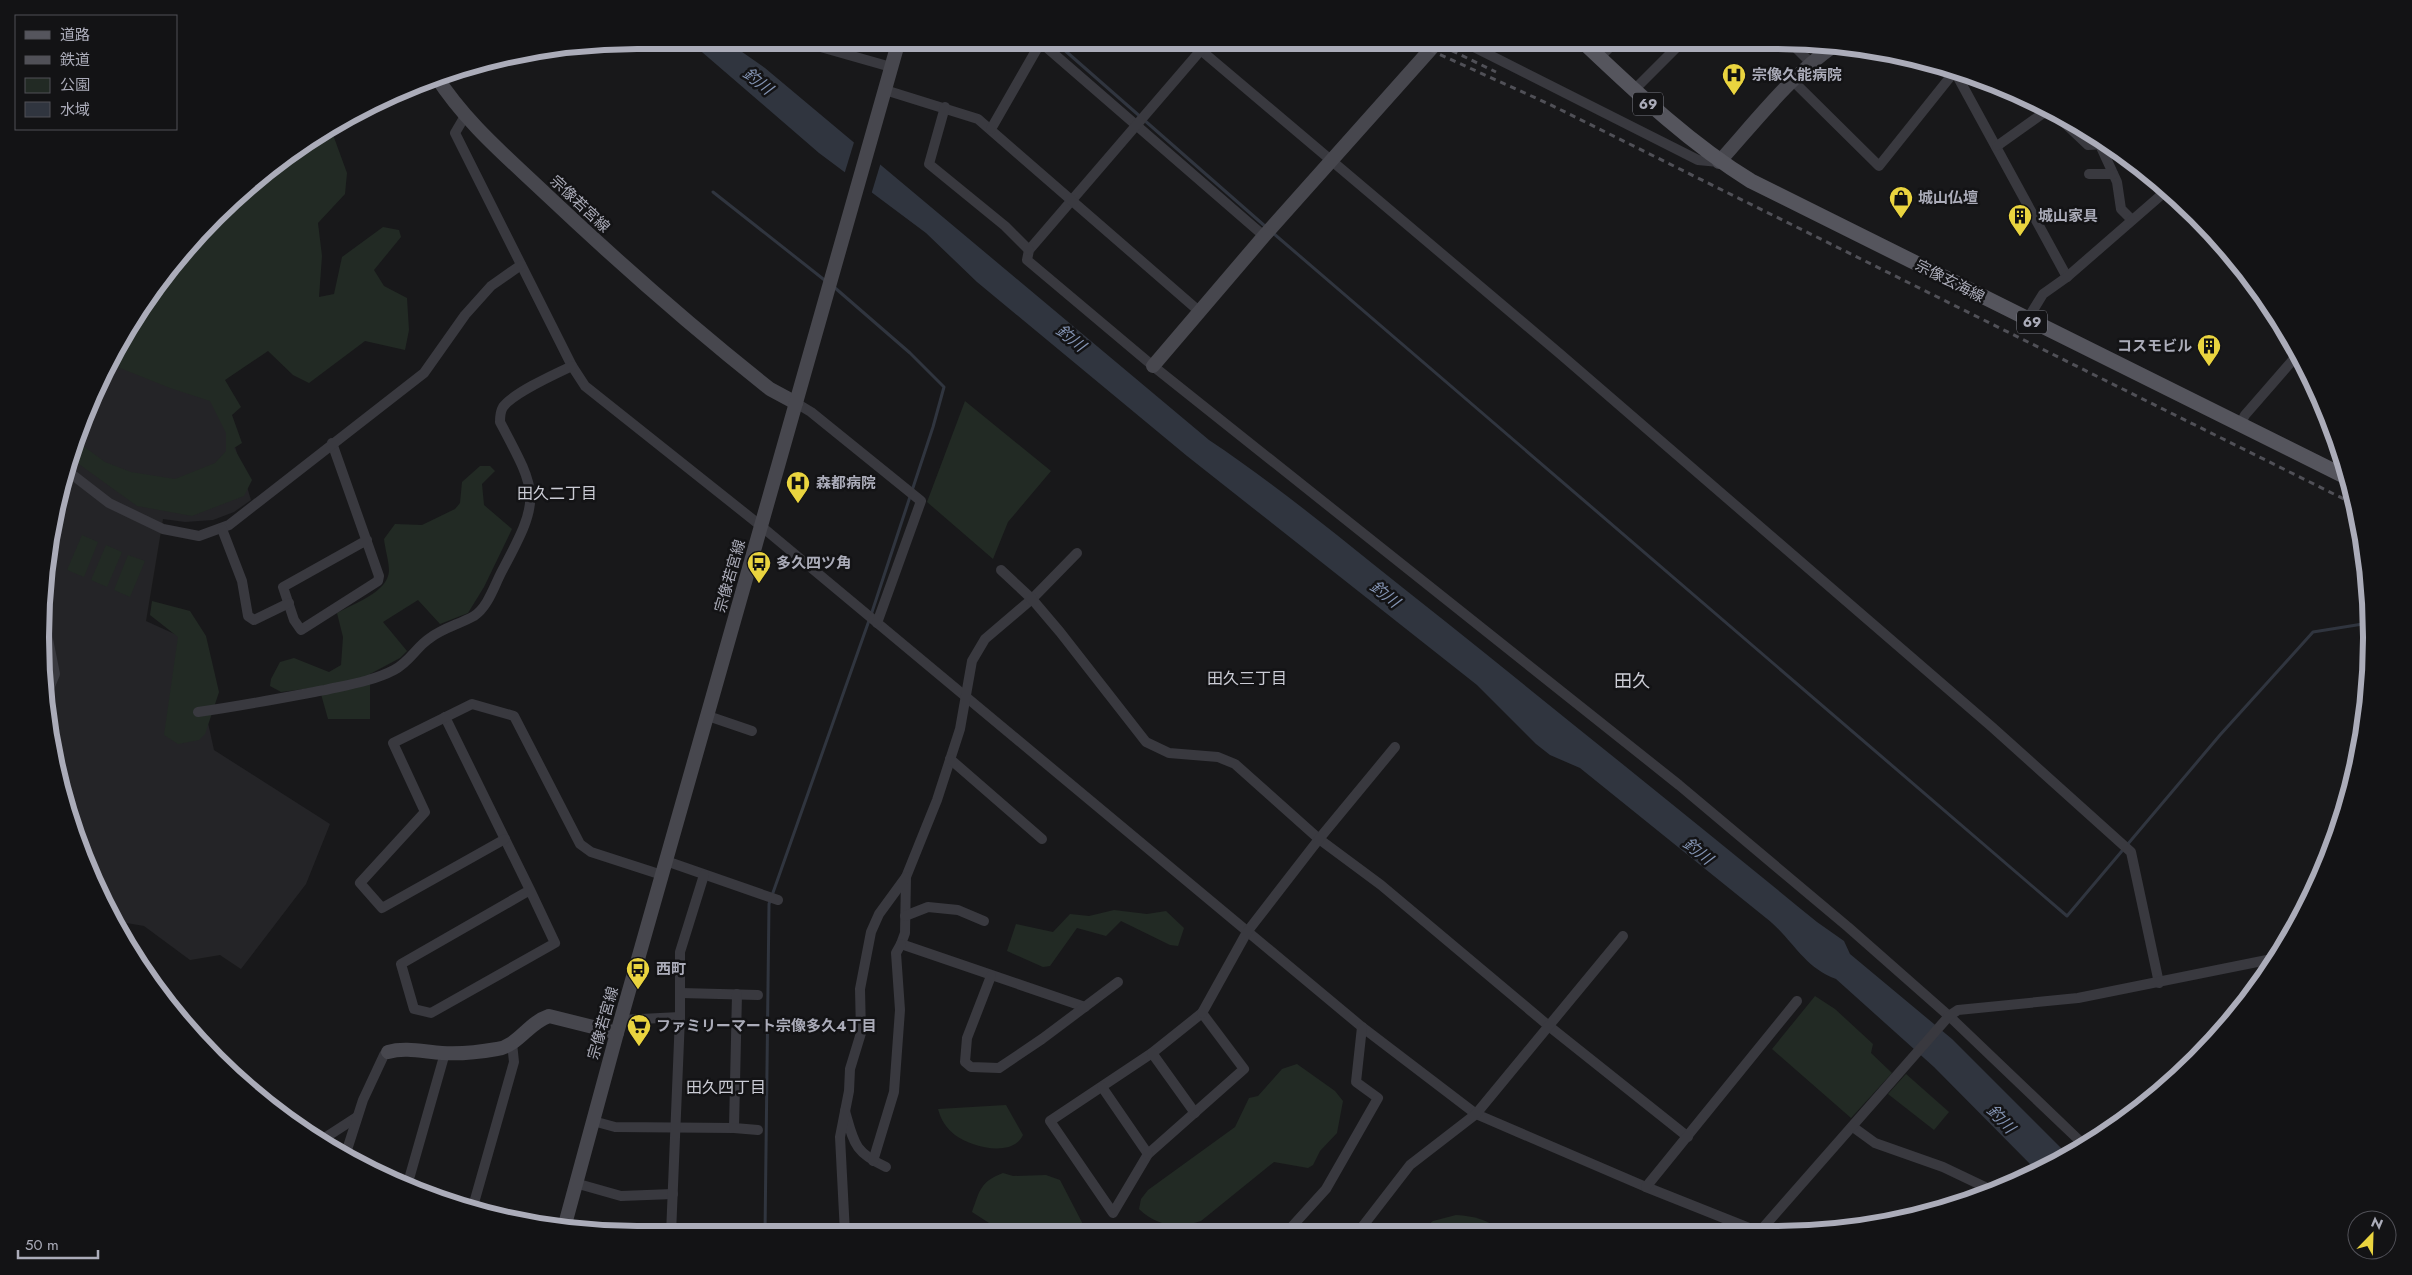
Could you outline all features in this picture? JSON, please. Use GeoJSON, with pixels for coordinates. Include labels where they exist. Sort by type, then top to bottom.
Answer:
{"type":"FeatureCollection","features":[{"type":"Feature","properties":{"kind":"main road"},"geometry":{"type":"LineString","coordinates":[[796,403],[896,49]]}},
{"type":"Feature","properties":{"kind":"main road"},"geometry":{"type":"LineString","coordinates":[[1153,366],[1264,236],[1431,49]]}},
{"type":"Feature","properties":{"kind":"main road","name":"宗像玄海線"},"geometry":{"type":"LineString","coordinates":[[1590,49],[1633,90],[1695,144],[1719,162],[1751,181],[2027,320],[2340,474]]}},
{"type":"Feature","properties":{"kind":"main road"},"geometry":{"type":"LineString","coordinates":[[1719,162],[1792,80],[1810,62],[1826,51]]}},
{"type":"Feature","properties":{"kind":"main road","name":"宗像若宮線"},"geometry":{"type":"LineString","coordinates":[[441,83],[465,116],[629,272],[770,389],[796,403],[619,1026],[566,1221]]}},
{"type":"Feature","properties":{"kind":"main road"},"geometry":{"type":"LineString","coordinates":[[388,1052],[402,1050],[445,1053],[498,1049],[512,1044],[533,1024],[548,1016],[619,1026]]}},
{"type":"Feature","properties":{"kind":"street"},"geometry":{"type":"LineString","coordinates":[[828,49],[891,67]]}},
{"type":"Feature","properties":{"kind":"street"},"geometry":{"type":"LineString","coordinates":[[991,129],[1036,49]]}},
{"type":"Feature","properties":{"kind":"street"},"geometry":{"type":"LineString","coordinates":[[1050,49],[1264,236]]}},
{"type":"Feature","properties":{"kind":"street"},"geometry":{"type":"LineString","coordinates":[[1478,49],[1698,160],[1719,162]]}},
{"type":"Feature","properties":{"kind":"street"},"geometry":{"type":"LineString","coordinates":[[1599,58],[1608,49]]}},
{"type":"Feature","properties":{"kind":"street"},"geometry":{"type":"LineString","coordinates":[[1633,90],[1675,49]]}},
{"type":"Feature","properties":{"kind":"street"},"geometry":{"type":"LineString","coordinates":[[2079,1141],[1848,927],[1672,779],[1153,366],[1027,260],[1029,250],[1201,50],[1332,159],[1992,726],[2131,852],[2159,983]]}},
{"type":"Feature","properties":{"kind":"street"},"geometry":{"type":"LineString","coordinates":[[1798,50],[1810,62]]}},
{"type":"Feature","properties":{"kind":"street"},"geometry":{"type":"LineString","coordinates":[[1792,80],[1879,166],[1950,76]]}},
{"type":"Feature","properties":{"kind":"street"},"geometry":{"type":"LineString","coordinates":[[1960,79],[2067,277]]}},
{"type":"Feature","properties":{"kind":"street"},"geometry":{"type":"LineString","coordinates":[[885,90],[978,119],[1200,312]]}},
{"type":"Feature","properties":{"kind":"street"},"geometry":{"type":"LineString","coordinates":[[944,107],[929,164],[1005,226],[1029,250]]}},
{"type":"Feature","properties":{"kind":"street"},"geometry":{"type":"LineString","coordinates":[[1997,146],[2043,114]]}},
{"type":"Feature","properties":{"kind":"street"},"geometry":{"type":"LineString","coordinates":[[465,116],[455,133],[572,366],[586,386],[761,526],[1362,1027],[1476,1114],[1646,1187],[1744,1226]]}},
{"type":"Feature","properties":{"kind":"street"},"geometry":{"type":"LineString","coordinates":[[2072,130],[2088,145],[2097,145]]}},
{"type":"Feature","properties":{"kind":"street"},"geometry":{"type":"LineString","coordinates":[[2106,151],[2117,182],[2122,209],[2132,220]]}},
{"type":"Feature","properties":{"kind":"street"},"geometry":{"type":"LineString","coordinates":[[2089,174],[2114,174]]}},
{"type":"Feature","properties":{"kind":"street"},"geometry":{"type":"LineString","coordinates":[[2027,320],[2043,294],[2067,277],[2162,194]]}},
{"type":"Feature","properties":{"kind":"street"},"geometry":{"type":"LineString","coordinates":[[72,475],[108,503],[163,529],[199,536],[222,529],[424,373],[464,315],[491,286],[521,265]]}},
{"type":"Feature","properties":{"kind":"street"},"geometry":{"type":"LineString","coordinates":[[2240,424],[2245,415],[2293,359]]}},
{"type":"Feature","properties":{"kind":"street"},"geometry":{"type":"LineString","coordinates":[[198,712],[247,706],[300,695],[354,683],[392,671],[407,662],[426,640],[440,631],[474,616],[482,608],[514,548],[530,513],[532,495],[530,481],[500,422],[503,406],[515,397],[572,366]]}},
{"type":"Feature","properties":{"kind":"street"},"geometry":{"type":"LineString","coordinates":[[796,403],[811,412],[921,501],[877,623]]}},
{"type":"Feature","properties":{"kind":"street"},"geometry":{"type":"LineString","coordinates":[[332,443],[380,576],[378,581],[301,630],[294,620],[283,587],[367,540]]}},
{"type":"Feature","properties":{"kind":"street"},"geometry":{"type":"LineString","coordinates":[[222,529],[242,581],[248,616],[254,620],[288,603]]}},
{"type":"Feature","properties":{"kind":"street"},"geometry":{"type":"LineString","coordinates":[[845,1226],[840,1137],[849,1091],[850,1069],[860,1033],[860,988],[871,932],[879,914],[906,877],[950,759],[960,729],[972,661],[985,639],[1032,599],[1078,553]]}},
{"type":"Feature","properties":{"kind":"street"},"geometry":{"type":"LineString","coordinates":[[1001,570],[1032,599],[1093,671],[1146,742],[1169,753],[1218,757],[1235,764],[1319,839],[1381,885],[1550,1026],[1688,1137]]}},
{"type":"Feature","properties":{"kind":"street"},"geometry":{"type":"LineString","coordinates":[[49,645],[55,674],[51,684]]}},
{"type":"Feature","properties":{"kind":"street"},"geometry":{"type":"LineString","coordinates":[[505,839],[382,908],[360,883],[425,812],[393,743],[472,704],[514,716],[580,844],[591,852],[704,875],[778,900]]}},
{"type":"Feature","properties":{"kind":"street"},"geometry":{"type":"LineString","coordinates":[[708,716],[752,730]]}},
{"type":"Feature","properties":{"kind":"street"},"geometry":{"type":"LineString","coordinates":[[445,717],[530,890],[555,943],[430,1013],[414,1009],[401,964],[530,890]]}},
{"type":"Feature","properties":{"kind":"street"},"geometry":{"type":"LineString","coordinates":[[1202,1013],[1244,1069],[1148,1154],[1113,1213],[1050,1122],[1152,1053],[1202,1013],[1246,932],[1395,747]]}},
{"type":"Feature","properties":{"kind":"street"},"geometry":{"type":"LineString","coordinates":[[950,759],[1042,839]]}},
{"type":"Feature","properties":{"kind":"street"},"geometry":{"type":"LineString","coordinates":[[671,1226],[681,993],[680,952],[704,875]]}},
{"type":"Feature","properties":{"kind":"street"},"geometry":{"type":"LineString","coordinates":[[873,1161],[894,1092],[900,1010],[896,953],[905,933],[906,877]]}},
{"type":"Feature","properties":{"kind":"street"},"geometry":{"type":"LineString","coordinates":[[905,916],[928,907],[958,910],[984,921]]}},
{"type":"Feature","properties":{"kind":"street"},"geometry":{"type":"LineString","coordinates":[[1363,1226],[1410,1165],[1476,1114],[1623,936]]}},
{"type":"Feature","properties":{"kind":"street"},"geometry":{"type":"LineString","coordinates":[[901,944],[1085,1007]]}},
{"type":"Feature","properties":{"kind":"street"},"geometry":{"type":"LineString","coordinates":[[1764,1226],[1948,1018],[1958,1010],[2078,998],[2267,960]]}},
{"type":"Feature","properties":{"kind":"street"},"geometry":{"type":"LineString","coordinates":[[991,976],[967,1038],[965,1062],[971,1067],[999,1068],[1118,982]]}},
{"type":"Feature","properties":{"kind":"street"},"geometry":{"type":"LineString","coordinates":[[681,993],[758,995]]}},
{"type":"Feature","properties":{"kind":"street"},"geometry":{"type":"LineString","coordinates":[[734,1128],[736,994]]}},
{"type":"Feature","properties":{"kind":"street"},"geometry":{"type":"LineString","coordinates":[[1646,1187],[1797,1001]]}},
{"type":"Feature","properties":{"kind":"street"},"geometry":{"type":"LineString","coordinates":[[619,1026],[680,1018]]}},
{"type":"Feature","properties":{"kind":"street"},"geometry":{"type":"LineString","coordinates":[[1293,1226],[1326,1190],[1378,1098],[1356,1082],[1362,1027]]}},
{"type":"Feature","properties":{"kind":"street"},"geometry":{"type":"LineString","coordinates":[[474,1203],[514,1062],[512,1044]]}},
{"type":"Feature","properties":{"kind":"street"},"geometry":{"type":"LineString","coordinates":[[347,1149],[357,1117],[384,1055],[388,1052]]}},
{"type":"Feature","properties":{"kind":"street"},"geometry":{"type":"LineString","coordinates":[[409,1180],[445,1053]]}},
{"type":"Feature","properties":{"kind":"street"},"geometry":{"type":"LineString","coordinates":[[1152,1053],[1195,1113]]}},
{"type":"Feature","properties":{"kind":"street"},"geometry":{"type":"LineString","coordinates":[[1102,1087],[1148,1154]]}},
{"type":"Feature","properties":{"kind":"street"},"geometry":{"type":"LineString","coordinates":[[844,1110],[852,1135],[861,1152],[873,1161],[886,1167]]}},
{"type":"Feature","properties":{"kind":"street"},"geometry":{"type":"LineString","coordinates":[[326,1136],[357,1117]]}},
{"type":"Feature","properties":{"kind":"street"},"geometry":{"type":"LineString","coordinates":[[593,1121],[615,1127],[758,1130]]}},
{"type":"Feature","properties":{"kind":"street"},"geometry":{"type":"LineString","coordinates":[[1853,1127],[1874,1143],[1943,1167],[1985,1187]]}},
{"type":"Feature","properties":{"kind":"street"},"geometry":{"type":"LineString","coordinates":[[575,1183],[620,1196],[673,1194]]}},
{"type":"Feature","properties":{"kind":"shaded area"},"geometry":{"type":"Polygon","coordinates":[[[122,354],[219,393],[251,500],[234,512],[213,520],[185,522],[163,519],[146,621],[190,641],[214,750],[330,824],[306,884],[241,969],[220,955],[190,960],[144,926],[123,922],[109,898],[80,827],[60,752],[50,676],[50,599],[60,523],[80,448],[109,377],[122,354]]]}},
{"type":"Feature","properties":{"kind":"green space"},"geometry":{"type":"Polygon","coordinates":[[[333,134],[347,173],[345,194],[318,223],[322,256],[319,297],[334,294],[342,257],[383,227],[399,230],[401,237],[374,270],[384,286],[407,298],[409,330],[405,350],[365,341],[309,383],[293,375],[268,351],[225,380],[241,407],[232,415],[242,443],[234,448],[252,480],[244,496],[192,516],[137,506],[76,462],[81,445],[105,462],[131,472],[175,479],[215,463],[226,451],[226,433],[210,401],[170,388],[115,366],[148,310],[170,279],[221,221],[279,170],[333,134]]]}},
{"type":"Feature","properties":{"kind":"green space"},"geometry":{"type":"Polygon","coordinates":[[[965,401],[1051,471],[1008,522],[993,559],[927,502],[965,401]]]}},
{"type":"Feature","properties":{"kind":"green space"},"geometry":{"type":"Polygon","coordinates":[[[480,466],[490,466],[495,471],[482,484],[484,505],[512,529],[484,587],[468,613],[440,624],[418,600],[383,622],[407,651],[400,658],[370,674],[370,719],[328,719],[319,687],[281,692],[270,686],[271,679],[280,662],[294,658],[329,672],[341,665],[343,637],[337,613],[369,596],[383,585],[389,571],[384,539],[395,524],[422,525],[455,509],[460,503],[462,482],[480,466]]]}},
{"type":"Feature","properties":{"kind":"green space"},"geometry":{"type":"Polygon","coordinates":[[[82,535],[98,542],[84,577],[67,570],[82,535]]]}},
{"type":"Feature","properties":{"kind":"green space"},"geometry":{"type":"Polygon","coordinates":[[[106,545],[122,552],[107,587],[91,580],[106,545]]]}},
{"type":"Feature","properties":{"kind":"green space"},"geometry":{"type":"Polygon","coordinates":[[[128,555],[145,561],[130,597],[114,590],[128,555]]]}},
{"type":"Feature","properties":{"kind":"green space"},"geometry":{"type":"Polygon","coordinates":[[[152,601],[190,611],[206,636],[219,692],[205,734],[199,740],[178,744],[164,735],[178,637],[150,615],[152,601]]]}},
{"type":"Feature","properties":{"kind":"green space"},"geometry":{"type":"Polygon","coordinates":[[[1114,910],[1147,914],[1166,911],[1184,928],[1178,946],[1170,945],[1121,921],[1106,936],[1077,928],[1050,966],[1043,967],[1007,951],[1016,924],[1053,932],[1070,914],[1089,916],[1114,910]]]}},
{"type":"Feature","properties":{"kind":"green space"},"geometry":{"type":"Polygon","coordinates":[[[1815,996],[1835,1009],[1873,1044],[1871,1053],[1892,1073],[1851,1118],[1772,1049],[1815,996]]]}},
{"type":"Feature","properties":{"kind":"green space"},"geometry":{"type":"Polygon","coordinates":[[[1297,1064],[1335,1091],[1343,1101],[1337,1133],[1320,1151],[1313,1165],[1308,1168],[1274,1162],[1201,1221],[1185,1225],[1161,1223],[1139,1209],[1141,1199],[1148,1190],[1235,1127],[1249,1098],[1258,1096],[1282,1069],[1297,1064]]]}},
{"type":"Feature","properties":{"kind":"green space"},"geometry":{"type":"Polygon","coordinates":[[[1906,1074],[1949,1112],[1934,1130],[1888,1094],[1906,1074]]]}},
{"type":"Feature","properties":{"kind":"green space"},"geometry":{"type":"Polygon","coordinates":[[[1006,1105],[1023,1135],[1018,1142],[1001,1148],[981,1146],[955,1135],[944,1124],[938,1109],[1006,1105]]]}},
{"type":"Feature","properties":{"kind":"green space"},"geometry":{"type":"Polygon","coordinates":[[[1003,1173],[1013,1176],[1046,1175],[1060,1180],[1084,1226],[994,1226],[972,1212],[985,1183],[1003,1173]]]}},
{"type":"Feature","properties":{"kind":"green space"},"geometry":{"type":"Polygon","coordinates":[[[1456,1215],[1469,1216],[1494,1226],[1427,1226],[1433,1221],[1456,1215]]]}},
{"type":"Feature","properties":{"kind":"water","name":"釣川"},"geometry":{"type":"Polygon","coordinates":[[[698,49],[738,49],[765,68],[1209,440],[1269,482],[1817,922],[1844,941],[1850,954],[1952,1039],[2063,1150],[2033,1167],[1934,1067],[1836,979],[1825,974],[1806,960],[1766,918],[1580,768],[1550,755],[1536,744],[1477,685],[1187,456],[977,282],[926,233],[819,153],[698,49]]]}},
{"type":"Feature","properties":{"kind":"pier"},"geometry":{"type":"Polygon","coordinates":[[[855,139],[881,162],[871,195],[844,175],[855,139]]]}},
{"type":"Feature","properties":{"kind":"waterway"},"geometry":{"type":"LineString","coordinates":[[1063,49],[1266,227]]}},
{"type":"Feature","properties":{"kind":"waterway"},"geometry":{"type":"LineString","coordinates":[[713,192],[827,282]]}},
{"type":"Feature","properties":{"kind":"waterway"},"geometry":{"type":"LineString","coordinates":[[1273,233],[2067,916],[2220,735],[2313,632],[2363,624]]}},
{"type":"Feature","properties":{"kind":"waterway"},"geometry":{"type":"LineString","coordinates":[[765,1226],[769,904],[872,612],[933,427],[944,387],[910,353],[834,287]]}},
{"type":"Feature","properties":{"kind":"railway"},"geometry":{"type":"LineString","coordinates":[[1428,49],[1549,104],[2347,500]]}},
{"type":"Feature","properties":{"kind":"railway"},"geometry":{"type":"LineString","coordinates":[[1449,49],[1496,72]]}},
{"type":"Feature","properties":{"kind":"place","name":"宗像久能病院"},"geometry":{"type":"Point","coordinates":[1734,96]}},
{"type":"Feature","properties":{"kind":"place","name":"城山仏壇"},"geometry":{"type":"Point","coordinates":[1901,219]}},
{"type":"Feature","properties":{"kind":"place","name":"城山家具"},"geometry":{"type":"Point","coordinates":[2020,237]}},
{"type":"Feature","properties":{"kind":"place","name":"コスモビル"},"geometry":{"type":"Point","coordinates":[2209,367]}},
{"type":"Feature","properties":{"kind":"place","name":"森都病院"},"geometry":{"type":"Point","coordinates":[798,504]}},
{"type":"Feature","properties":{"kind":"place","name":"多久四ツ角"},"geometry":{"type":"Point","coordinates":[759,584]}},
{"type":"Feature","properties":{"kind":"place","name":"西町"},"geometry":{"type":"Point","coordinates":[638,990]}},
{"type":"Feature","properties":{"kind":"place","name":"ファミリーマート宗像多久4丁目"},"geometry":{"type":"Point","coordinates":[639,1047]}},
{"type":"Feature","properties":{"kind":"district","name":"田久二丁目"},"geometry":{"type":"Point","coordinates":[557,493]}},
{"type":"Feature","properties":{"kind":"district","name":"田久三丁目"},"geometry":{"type":"Point","coordinates":[1247,678]}},
{"type":"Feature","properties":{"kind":"district","name":"田久"},"geometry":{"type":"Point","coordinates":[1632,681]}},
{"type":"Feature","properties":{"kind":"district","name":"田久四丁目"},"geometry":{"type":"Point","coordinates":[726,1087]}}]}
